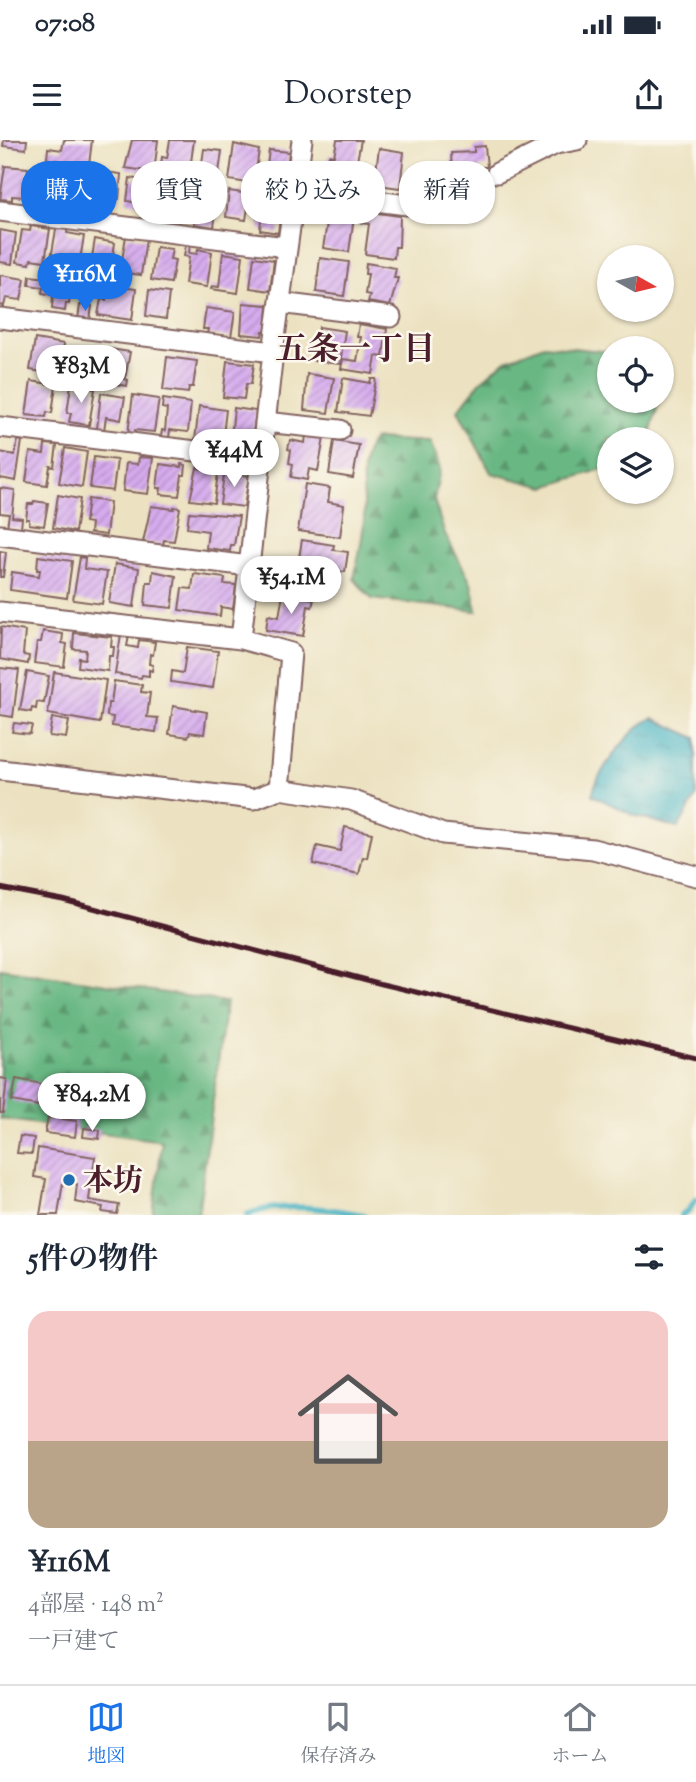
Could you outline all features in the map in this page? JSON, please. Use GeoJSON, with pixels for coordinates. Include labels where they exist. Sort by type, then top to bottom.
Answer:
{"type":"FeatureCollection","features":[{"type":"Feature","properties":{"kind":"street"},"geometry":{"type":"LineString","coordinates":[[300,161],[302,140]]}},
{"type":"Feature","properties":{"kind":"street"},"geometry":{"type":"LineString","coordinates":[[497,173],[556,144],[577,140]]}},
{"type":"Feature","properties":{"kind":"street"},"geometry":{"type":"LineString","coordinates":[[0,211],[286,247]]}},
{"type":"Feature","properties":{"kind":"street"},"geometry":{"type":"LineString","coordinates":[[241,639],[290,224]]}},
{"type":"Feature","properties":{"kind":"street"},"geometry":{"type":"LineString","coordinates":[[279,303],[391,317]]}},
{"type":"Feature","properties":{"kind":"street"},"geometry":{"type":"LineString","coordinates":[[0,318],[273,352]]}},
{"type":"Feature","properties":{"kind":"street"},"geometry":{"type":"LineString","coordinates":[[265,422],[340,430]]}},
{"type":"Feature","properties":{"kind":"street"},"geometry":{"type":"LineString","coordinates":[[0,427],[261,459]]}},
{"type":"Feature","properties":{"kind":"street"},"geometry":{"type":"LineString","coordinates":[[0,535],[249,566]]}},
{"type":"Feature","properties":{"kind":"street"},"geometry":{"type":"LineString","coordinates":[[0,612],[241,639],[291,653],[279,789]]}},
{"type":"Feature","properties":{"kind":"street"},"geometry":{"type":"LineString","coordinates":[[0,770],[254,799],[279,789],[351,800],[443,834],[593,849],[696,876]]}},
{"type":"Feature","properties":{"kind":"green space"},"geometry":{"type":"Polygon","coordinates":[[[544,345],[597,351],[597,413],[656,413],[652,427],[597,427],[597,471],[545,487],[491,473],[458,410],[481,381],[506,360],[544,345]]]}},
{"type":"Feature","properties":{"kind":"green space"},"geometry":{"type":"Polygon","coordinates":[[[374,439],[430,442],[440,469],[434,500],[444,532],[471,583],[477,611],[372,599],[354,579],[363,526],[363,467],[368,448],[374,439]]]}},
{"type":"Feature","properties":{"kind":"green space"},"geometry":{"type":"Polygon","coordinates":[[[0,968],[226,1002],[198,1215],[153,1215],[162,1141],[0,1119],[0,968]]]}},
{"type":"Feature","properties":{"kind":"water"},"geometry":{"type":"Polygon","coordinates":[[[653,718],[696,738],[696,797],[678,828],[633,815],[592,795],[607,763],[634,731],[653,718]]]}},
{"type":"Feature","properties":{"kind":"building"},"geometry":{"type":"Polygon","coordinates":[[[4,140],[27,140],[26,149],[3,146],[4,140]]]}},
{"type":"Feature","properties":{"kind":"building"},"geometry":{"type":"Polygon","coordinates":[[[64,140],[92,140],[89,161],[47,159],[48,148],[62,150],[64,140]]]}},
{"type":"Feature","properties":{"kind":"building"},"geometry":{"type":"Polygon","coordinates":[[[132,140],[158,140],[155,161],[131,161],[131,169],[125,168],[132,140]]]}},
{"type":"Feature","properties":{"kind":"building"},"geometry":{"type":"Polygon","coordinates":[[[170,140],[194,140],[191,161],[161,161],[162,157],[167,158],[170,140]]]}},
{"type":"Feature","properties":{"kind":"building"},"geometry":{"type":"Polygon","coordinates":[[[337,140],[361,140],[357,161],[328,161],[329,155],[334,156],[337,140]]]}},
{"type":"Feature","properties":{"kind":"building"},"geometry":{"type":"Polygon","coordinates":[[[234,144],[259,150],[257,161],[241,161],[241,182],[229,180],[234,144]]]}},
{"type":"Feature","properties":{"kind":"building"},"geometry":{"type":"Polygon","coordinates":[[[485,146],[486,161],[451,161],[451,153],[474,152],[474,147],[485,146]]]}},
{"type":"Feature","properties":{"kind":"building"},"geometry":{"type":"Polygon","coordinates":[[[379,148],[404,152],[403,161],[399,161],[399,188],[385,186],[385,161],[377,161],[379,148]]]}},
{"type":"Feature","properties":{"kind":"building"},"geometry":{"type":"Polygon","coordinates":[[[204,149],[222,151],[221,161],[202,161],[204,149]]]}},
{"type":"Feature","properties":{"kind":"building"},"geometry":{"type":"Polygon","coordinates":[[[269,150],[289,152],[288,161],[268,161],[269,150]]]}},
{"type":"Feature","properties":{"kind":"building"},"geometry":{"type":"Polygon","coordinates":[[[5,166],[21,167],[21,197],[12,196],[12,200],[0,199],[5,166]]]}},
{"type":"Feature","properties":{"kind":"building"},"geometry":{"type":"Polygon","coordinates":[[[117,174],[121,174],[117,199],[117,174]]]}},
{"type":"Feature","properties":{"kind":"building"},"geometry":{"type":"Polygon","coordinates":[[[130,178],[131,202],[127,201],[130,178]]]}},
{"type":"Feature","properties":{"kind":"building"},"geometry":{"type":"Polygon","coordinates":[[[229,191],[241,193],[241,219],[227,217],[229,191]]]}},
{"type":"Feature","properties":{"kind":"building"},"geometry":{"type":"Polygon","coordinates":[[[385,214],[399,216],[399,247],[395,247],[394,258],[365,254],[369,224],[385,224],[385,214]]]}},
{"type":"Feature","properties":{"kind":"building"},"geometry":{"type":"Polygon","coordinates":[[[57,224],[68,226],[67,233],[84,236],[78,272],[50,264],[57,224]]]}},
{"type":"Feature","properties":{"kind":"building"},"geometry":{"type":"Polygon","coordinates":[[[260,224],[279,224],[278,233],[260,230],[260,224]]]}},
{"type":"Feature","properties":{"kind":"building"},"geometry":{"type":"Polygon","coordinates":[[[327,224],[353,224],[349,252],[323,248],[327,224]]]}},
{"type":"Feature","properties":{"kind":"building"},"geometry":{"type":"Polygon","coordinates":[[[31,226],[50,229],[45,261],[31,259],[30,264],[17,262],[22,230],[30,231],[31,226]]]}},
{"type":"Feature","properties":{"kind":"building"},"geometry":{"type":"Polygon","coordinates":[[[0,230],[16,233],[12,264],[0,262],[0,230]]]}},
{"type":"Feature","properties":{"kind":"building"},"geometry":{"type":"Polygon","coordinates":[[[126,236],[146,239],[141,275],[120,272],[126,236]]]}},
{"type":"Feature","properties":{"kind":"building"},"geometry":{"type":"Polygon","coordinates":[[[95,239],[115,243],[110,273],[90,270],[95,239]]]}},
{"type":"Feature","properties":{"kind":"building"},"geometry":{"type":"Polygon","coordinates":[[[186,244],[190,245],[189,253],[197,254],[198,249],[212,252],[207,287],[185,284],[189,257],[184,256],[186,244]]]}},
{"type":"Feature","properties":{"kind":"building"},"geometry":{"type":"Polygon","coordinates":[[[156,247],[172,249],[170,259],[175,260],[171,283],[151,280],[156,247]]]}},
{"type":"Feature","properties":{"kind":"building"},"geometry":{"type":"Polygon","coordinates":[[[223,253],[243,256],[238,293],[211,289],[212,286],[219,287],[223,253]]]}},
{"type":"Feature","properties":{"kind":"building"},"geometry":{"type":"Polygon","coordinates":[[[254,257],[274,260],[270,291],[250,288],[254,257]]]}},
{"type":"Feature","properties":{"kind":"building"},"geometry":{"type":"Polygon","coordinates":[[[320,258],[349,262],[344,296],[316,292],[320,258]]]}},
{"type":"Feature","properties":{"kind":"building"},"geometry":{"type":"Polygon","coordinates":[[[366,263],[396,268],[394,278],[398,278],[390,306],[368,302],[370,295],[365,294],[368,274],[365,274],[366,263]]]}},
{"type":"Feature","properties":{"kind":"building"},"geometry":{"type":"Polygon","coordinates":[[[0,275],[25,279],[21,300],[6,298],[4,306],[0,305],[0,275]]]}},
{"type":"Feature","properties":{"kind":"building"},"geometry":{"type":"Polygon","coordinates":[[[30,276],[72,281],[69,304],[66,303],[65,311],[52,309],[53,295],[42,293],[43,287],[29,285],[30,276]]]}},
{"type":"Feature","properties":{"kind":"building"},"geometry":{"type":"Polygon","coordinates":[[[108,285],[136,289],[132,320],[98,315],[101,299],[106,300],[108,285]]]}},
{"type":"Feature","properties":{"kind":"building"},"geometry":{"type":"Polygon","coordinates":[[[149,290],[169,293],[166,319],[146,316],[149,290]]]}},
{"type":"Feature","properties":{"kind":"building"},"geometry":{"type":"Polygon","coordinates":[[[243,303],[268,305],[266,331],[263,331],[262,336],[241,334],[243,303]]]}},
{"type":"Feature","properties":{"kind":"building"},"geometry":{"type":"Polygon","coordinates":[[[80,305],[92,306],[90,321],[78,319],[80,305]]]}},
{"type":"Feature","properties":{"kind":"building"},"geometry":{"type":"Polygon","coordinates":[[[206,308],[235,312],[231,337],[207,334],[208,329],[203,329],[206,308]]]}},
{"type":"Feature","properties":{"kind":"building"},"geometry":{"type":"Polygon","coordinates":[[[359,324],[387,329],[383,357],[376,356],[373,374],[341,369],[343,359],[357,361],[361,337],[357,337],[359,324]]]}},
{"type":"Feature","properties":{"kind":"building"},"geometry":{"type":"Polygon","coordinates":[[[319,327],[345,331],[340,364],[314,361],[319,327]]]}},
{"type":"Feature","properties":{"kind":"building"},"geometry":{"type":"Polygon","coordinates":[[[35,339],[64,344],[59,375],[30,370],[35,339]]]}},
{"type":"Feature","properties":{"kind":"building"},"geometry":{"type":"Polygon","coordinates":[[[110,349],[130,352],[125,379],[128,380],[127,386],[97,381],[103,353],[109,354],[110,349]]]}},
{"type":"Feature","properties":{"kind":"building"},"geometry":{"type":"Polygon","coordinates":[[[73,350],[99,354],[95,380],[69,376],[73,350]]]}},
{"type":"Feature","properties":{"kind":"building"},"geometry":{"type":"Polygon","coordinates":[[[167,357],[197,361],[193,387],[189,387],[188,393],[163,390],[167,357]]]}},
{"type":"Feature","properties":{"kind":"building"},"geometry":{"type":"Polygon","coordinates":[[[227,361],[254,364],[251,384],[246,384],[244,399],[223,397],[227,361]]]}},
{"type":"Feature","properties":{"kind":"building"},"geometry":{"type":"Polygon","coordinates":[[[307,374],[334,378],[328,413],[304,410],[307,374]]]}},
{"type":"Feature","properties":{"kind":"building"},"geometry":{"type":"Polygon","coordinates":[[[343,378],[370,383],[371,379],[376,379],[369,416],[338,412],[343,378]]]}},
{"type":"Feature","properties":{"kind":"building"},"geometry":{"type":"Polygon","coordinates":[[[31,381],[56,385],[52,413],[47,412],[46,417],[26,415],[31,381]]]}},
{"type":"Feature","properties":{"kind":"building"},"geometry":{"type":"Polygon","coordinates":[[[71,385],[95,389],[89,425],[69,422],[71,413],[67,413],[71,385]]]}},
{"type":"Feature","properties":{"kind":"building"},"geometry":{"type":"Polygon","coordinates":[[[101,393],[125,397],[121,420],[106,417],[104,430],[97,429],[101,393]]]}},
{"type":"Feature","properties":{"kind":"building"},"geometry":{"type":"Polygon","coordinates":[[[133,395],[159,399],[154,432],[135,430],[134,434],[128,433],[133,395]]]}},
{"type":"Feature","properties":{"kind":"building"},"geometry":{"type":"Polygon","coordinates":[[[163,399],[191,403],[188,432],[170,430],[169,438],[161,436],[162,430],[165,431],[167,409],[162,408],[163,399]]]}},
{"type":"Feature","properties":{"kind":"building"},"geometry":{"type":"Polygon","coordinates":[[[199,406],[226,410],[223,435],[214,433],[213,442],[195,440],[199,406]]]}},
{"type":"Feature","properties":{"kind":"building"},"geometry":{"type":"Polygon","coordinates":[[[234,408],[256,411],[252,441],[231,438],[234,408]]]}},
{"type":"Feature","properties":{"kind":"building"},"geometry":{"type":"Polygon","coordinates":[[[306,435],[324,438],[318,471],[309,469],[307,480],[291,477],[293,464],[289,463],[291,450],[288,449],[290,440],[305,443],[306,435]]]}},
{"type":"Feature","properties":{"kind":"building"},"geometry":{"type":"Polygon","coordinates":[[[18,440],[22,441],[16,481],[0,478],[0,452],[15,455],[18,440]]]}},
{"type":"Feature","properties":{"kind":"building"},"geometry":{"type":"Polygon","coordinates":[[[334,441],[359,445],[353,478],[329,474],[334,441]]]}},
{"type":"Feature","properties":{"kind":"building"},"geometry":{"type":"Polygon","coordinates":[[[45,444],[57,445],[54,467],[50,466],[47,485],[26,482],[30,452],[44,454],[45,444]]]}},
{"type":"Feature","properties":{"kind":"building"},"geometry":{"type":"Polygon","coordinates":[[[65,448],[87,452],[82,487],[59,483],[65,448]]]}},
{"type":"Feature","properties":{"kind":"building"},"geometry":{"type":"Polygon","coordinates":[[[94,457],[117,460],[113,491],[90,488],[94,457]]]}},
{"type":"Feature","properties":{"kind":"building"},"geometry":{"type":"Polygon","coordinates":[[[139,457],[153,458],[148,494],[123,491],[126,463],[138,464],[139,457]]]}},
{"type":"Feature","properties":{"kind":"building"},"geometry":{"type":"Polygon","coordinates":[[[160,464],[181,467],[181,464],[186,465],[179,496],[160,494],[161,488],[157,488],[160,464]]]}},
{"type":"Feature","properties":{"kind":"building"},"geometry":{"type":"Polygon","coordinates":[[[203,464],[219,466],[214,503],[190,500],[197,468],[203,469],[203,464]]]}},
{"type":"Feature","properties":{"kind":"building"},"geometry":{"type":"Polygon","coordinates":[[[225,467],[230,468],[229,473],[249,476],[244,507],[220,504],[225,467]]]}},
{"type":"Feature","properties":{"kind":"building"},"geometry":{"type":"Polygon","coordinates":[[[305,484],[330,488],[328,502],[344,505],[340,537],[298,531],[305,484]]]}},
{"type":"Feature","properties":{"kind":"building"},"geometry":{"type":"Polygon","coordinates":[[[0,488],[15,490],[12,517],[22,518],[21,529],[7,527],[9,514],[0,513],[0,488]]]}},
{"type":"Feature","properties":{"kind":"building"},"geometry":{"type":"Polygon","coordinates":[[[58,495],[80,499],[75,532],[53,528],[58,495]]]}},
{"type":"Feature","properties":{"kind":"building"},"geometry":{"type":"Polygon","coordinates":[[[88,499],[110,502],[106,535],[90,533],[91,523],[85,522],[88,499]]]}},
{"type":"Feature","properties":{"kind":"building"},"geometry":{"type":"Polygon","coordinates":[[[34,501],[48,503],[44,526],[29,524],[29,519],[26,519],[28,504],[33,504],[34,501]]]}},
{"type":"Feature","properties":{"kind":"building"},"geometry":{"type":"Polygon","coordinates":[[[151,506],[180,508],[174,541],[164,540],[163,545],[143,542],[151,506]]]}},
{"type":"Feature","properties":{"kind":"building"},"geometry":{"type":"Polygon","coordinates":[[[189,512],[239,516],[234,545],[231,545],[230,551],[206,548],[208,531],[187,528],[189,512]]]}},
{"type":"Feature","properties":{"kind":"building"},"geometry":{"type":"Polygon","coordinates":[[[302,540],[334,545],[333,550],[348,552],[345,572],[330,570],[326,593],[294,588],[302,540]]]}},
{"type":"Feature","properties":{"kind":"building"},"geometry":{"type":"Polygon","coordinates":[[[0,551],[6,552],[3,577],[0,577],[0,551]]]}},
{"type":"Feature","properties":{"kind":"building"},"geometry":{"type":"Polygon","coordinates":[[[38,556],[72,561],[67,598],[10,590],[12,572],[39,576],[38,556]]]}},
{"type":"Feature","properties":{"kind":"building"},"geometry":{"type":"Polygon","coordinates":[[[80,557],[85,558],[84,569],[107,572],[102,604],[73,600],[80,557]]]}},
{"type":"Feature","properties":{"kind":"building"},"geometry":{"type":"Polygon","coordinates":[[[115,564],[139,568],[134,607],[109,603],[115,564]]]}},
{"type":"Feature","properties":{"kind":"building"},"geometry":{"type":"Polygon","coordinates":[[[153,571],[176,576],[172,608],[145,605],[147,582],[152,582],[153,571]]]}},
{"type":"Feature","properties":{"kind":"building"},"geometry":{"type":"Polygon","coordinates":[[[194,574],[225,578],[224,584],[236,585],[233,609],[221,607],[220,616],[179,610],[182,588],[192,589],[194,574]]]}},
{"type":"Feature","properties":{"kind":"building"},"geometry":{"type":"Polygon","coordinates":[[[283,594],[314,599],[312,607],[308,606],[303,636],[266,630],[268,615],[279,617],[283,594]]]}},
{"type":"Feature","properties":{"kind":"building"},"geometry":{"type":"Polygon","coordinates":[[[1,627],[25,631],[23,655],[29,656],[28,664],[0,659],[1,627]]]}},
{"type":"Feature","properties":{"kind":"building"},"geometry":{"type":"Polygon","coordinates":[[[43,631],[63,634],[62,643],[67,644],[64,667],[34,663],[37,642],[41,642],[43,631]]]}},
{"type":"Feature","properties":{"kind":"building"},"geometry":{"type":"Polygon","coordinates":[[[74,633],[112,637],[113,656],[109,656],[108,671],[78,667],[79,658],[85,659],[86,650],[73,649],[74,633]]]}},
{"type":"Feature","properties":{"kind":"building"},"geometry":{"type":"Polygon","coordinates":[[[121,634],[129,636],[127,646],[138,648],[139,640],[155,642],[153,655],[150,654],[149,664],[153,665],[149,676],[142,675],[141,678],[115,674],[121,634]]]}},
{"type":"Feature","properties":{"kind":"building"},"geometry":{"type":"Polygon","coordinates":[[[187,647],[218,651],[213,688],[171,682],[172,671],[183,673],[187,647]]]}},
{"type":"Feature","properties":{"kind":"building"},"geometry":{"type":"Polygon","coordinates":[[[0,668],[19,670],[13,717],[0,715],[0,668]]]}},
{"type":"Feature","properties":{"kind":"building"},"geometry":{"type":"Polygon","coordinates":[[[27,672],[49,676],[44,703],[37,702],[36,709],[32,708],[31,712],[20,710],[27,672]]]}},
{"type":"Feature","properties":{"kind":"building"},"geometry":{"type":"Polygon","coordinates":[[[54,672],[106,680],[100,723],[48,714],[54,672]]]}},
{"type":"Feature","properties":{"kind":"building"},"geometry":{"type":"Polygon","coordinates":[[[114,681],[142,685],[141,692],[150,693],[147,717],[158,718],[156,732],[112,726],[113,717],[107,716],[114,681]]]}},
{"type":"Feature","properties":{"kind":"building"},"geometry":{"type":"Polygon","coordinates":[[[173,706],[207,712],[204,734],[190,732],[188,737],[169,734],[173,706]]]}},
{"type":"Feature","properties":{"kind":"building"},"geometry":{"type":"Polygon","coordinates":[[[52,718],[69,721],[66,738],[49,736],[52,718]]]}},
{"type":"Feature","properties":{"kind":"building"},"geometry":{"type":"Polygon","coordinates":[[[14,723],[32,725],[30,734],[12,732],[14,723]]]}},
{"type":"Feature","properties":{"kind":"building"},"geometry":{"type":"Polygon","coordinates":[[[345,827],[372,833],[367,858],[363,857],[359,874],[313,864],[317,846],[340,851],[345,827]]]}},
{"type":"Feature","properties":{"kind":"building"},"geometry":{"type":"Polygon","coordinates":[[[0,1078],[7,1079],[3,1113],[0,1113],[0,1078]]]}},
{"type":"Feature","properties":{"kind":"building"},"geometry":{"type":"Polygon","coordinates":[[[16,1079],[64,1088],[60,1110],[12,1101],[16,1079]]]}},
{"type":"Feature","properties":{"kind":"building"},"geometry":{"type":"Polygon","coordinates":[[[48,1117],[77,1121],[75,1137],[45,1133],[48,1117]]]}},
{"type":"Feature","properties":{"kind":"building"},"geometry":{"type":"Polygon","coordinates":[[[84,1128],[100,1130],[99,1139],[83,1137],[84,1128]]]}},
{"type":"Feature","properties":{"kind":"building"},"geometry":{"type":"Polygon","coordinates":[[[20,1136],[34,1138],[32,1154],[17,1153],[20,1136]]]}},
{"type":"Feature","properties":{"kind":"building","name":"本坊"},"geometry":{"type":"Polygon","coordinates":[[[38,1148],[95,1157],[89,1200],[119,1205],[117,1214],[102,1212],[103,1207],[75,1202],[77,1184],[63,1182],[58,1215],[40,1215],[46,1179],[34,1177],[38,1148]]]}},
{"type":"Feature","properties":{"kind":"waterway"},"geometry":{"type":"LineString","coordinates":[[681,1215],[689,1210],[696,1199]]}},
{"type":"Feature","properties":{"kind":"waterway"},"geometry":{"type":"LineString","coordinates":[[247,1215],[288,1207],[364,1215]]}},
{"type":"Feature","properties":{"kind":"railway"},"geometry":{"type":"LineString","coordinates":[[0,888],[63,900],[382,984],[696,1058]]}},
{"type":"Feature","properties":{"kind":"place","name":"本坊"},"geometry":{"type":"Point","coordinates":[69,1180]}},
{"type":"Feature","properties":{"kind":"district","name":"五条一丁目"},"geometry":{"type":"Point","coordinates":[355,348]}}]}
